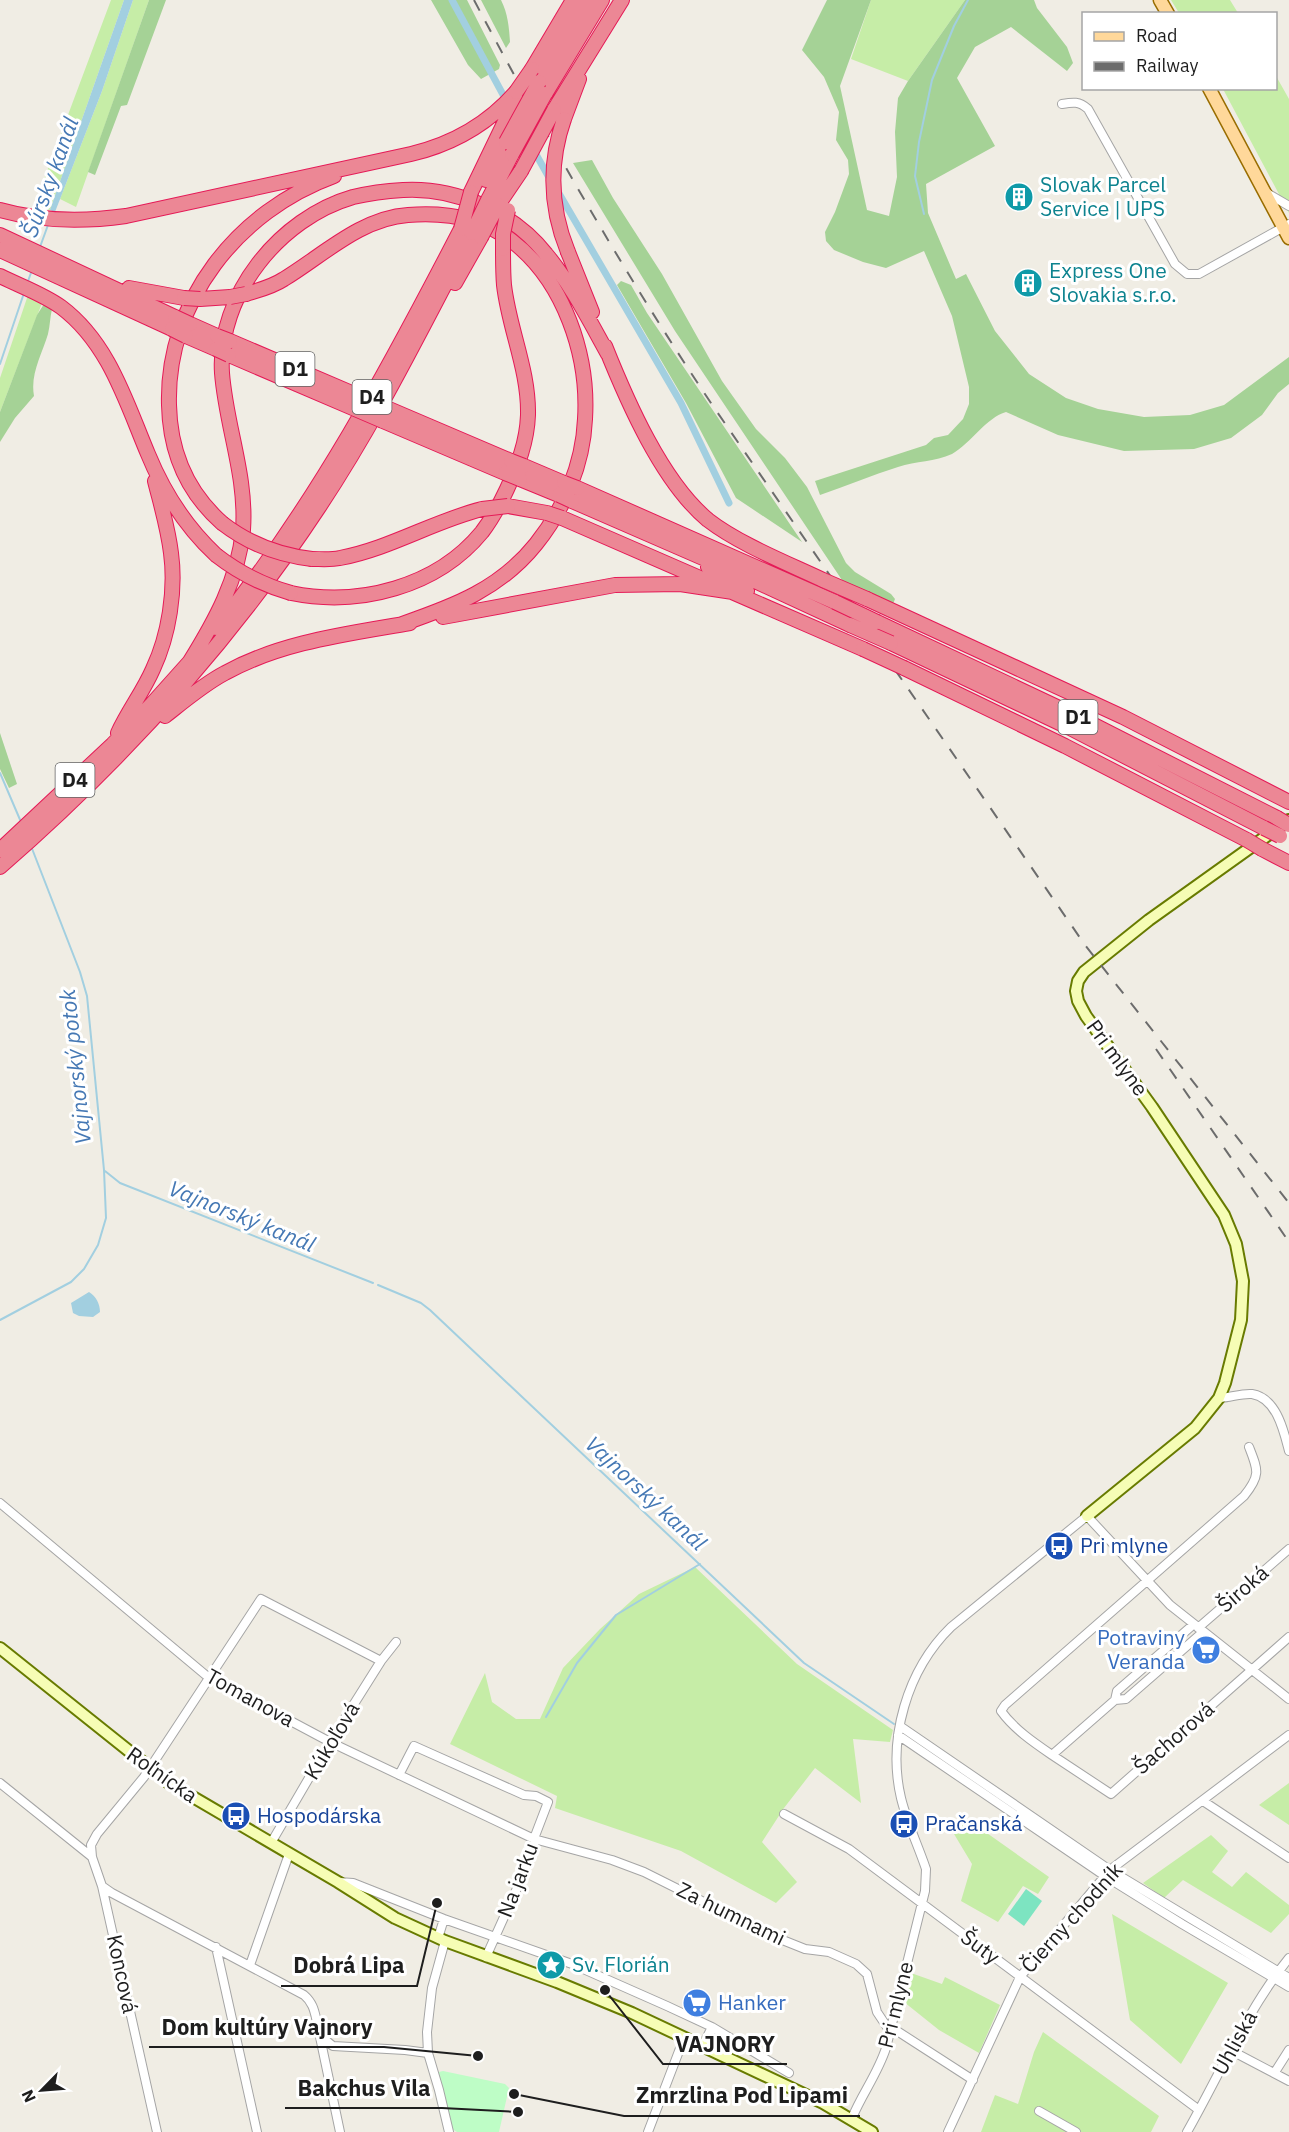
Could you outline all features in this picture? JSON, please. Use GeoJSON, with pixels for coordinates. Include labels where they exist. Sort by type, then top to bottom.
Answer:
{"type":"FeatureCollection","features":[{"type":"Feature","properties":{"kind":"highway"},"geometry":{"type":"LineString","coordinates":[[4,211],[59,220],[98,220],[126,216],[440,145],[474,129],[492,116],[516,92],[573,0]]}},
{"type":"Feature","properties":{"kind":"highway","name":"D4"},"geometry":{"type":"LineString","coordinates":[[542,88],[588,0]]}},
{"type":"Feature","properties":{"kind":"highway","name":"D4"},"geometry":{"type":"LineString","coordinates":[[0,867],[18,842],[140,735],[198,669],[280,562],[325,497],[395,378],[489,200],[506,142],[602,0]]}},
{"type":"Feature","properties":{"kind":"highway"},"geometry":{"type":"LineString","coordinates":[[489,200],[521,171],[559,115],[591,47],[622,0]]}},
{"type":"Feature","properties":{"kind":"highway"},"geometry":{"type":"LineString","coordinates":[[471,233],[489,200],[506,142],[510,111],[516,92]]}},
{"type":"Feature","properties":{"kind":"highway"},"geometry":{"type":"LineString","coordinates":[[559,115],[552,186],[558,224],[608,354]]}},
{"type":"Feature","properties":{"kind":"highway"},"geometry":{"type":"LineString","coordinates":[[375,161],[297,192],[255,221],[233,242],[214,266],[197,291],[181,324],[172,356],[168,390],[169,422],[176,453],[186,477],[200,500],[222,523],[245,539],[270,551],[312,559],[338,559],[364,552],[454,516],[482,509],[508,506],[547,513],[904,668],[1065,746],[1289,863]]}},
{"type":"Feature","properties":{"kind":"highway"},"geometry":{"type":"LineString","coordinates":[[189,663],[218,615],[227,595],[239,555],[243,530],[240,473],[222,370],[223,346],[228,320],[235,301],[256,267],[279,241],[299,224],[324,210],[351,198],[380,191],[410,189],[438,191],[485,206],[516,224],[545,252],[567,283],[608,354],[657,455],[680,490],[708,520],[823,580],[1123,717],[1289,802]]}},
{"type":"Feature","properties":{"kind":"highway"},"geometry":{"type":"LineString","coordinates":[[0,276],[61,308],[77,322],[111,366],[149,456],[182,517],[216,555],[252,578],[291,593],[348,598],[368,596],[420,579],[467,548],[494,515],[521,456],[526,438],[528,412],[522,360],[504,285],[503,234],[489,200]]}},
{"type":"Feature","properties":{"kind":"highway"},"geometry":{"type":"LineString","coordinates":[[73,277],[184,298],[230,297],[266,288],[283,280],[345,239],[371,226],[406,215],[439,215],[474,221],[511,240],[540,270],[555,291],[576,339],[586,393],[585,422],[575,472],[568,493],[556,517],[535,545],[501,579],[454,606],[402,624]]}},
{"type":"Feature","properties":{"kind":"highway","name":"D4"},"geometry":{"type":"LineString","coordinates":[[40,823],[189,663],[264,566],[322,482],[471,233]]}},
{"type":"Feature","properties":{"kind":"highway","name":"D1"},"geometry":{"type":"LineString","coordinates":[[1,235],[73,277]]}},
{"type":"Feature","properties":{"kind":"highway","name":"D1"},"geometry":{"type":"LineString","coordinates":[[0,250],[73,277],[188,330],[568,492],[665,540],[1070,728],[1284,839]]}},
{"type":"Feature","properties":{"kind":"highway"},"geometry":{"type":"LineString","coordinates":[[113,744],[154,667],[164,639],[170,610],[171,554],[149,456]]}},
{"type":"Feature","properties":{"kind":"highway","name":"D1"},"geometry":{"type":"LineString","coordinates":[[568,492],[655,521],[835,602],[1074,715],[1285,821]]}},
{"type":"Feature","properties":{"kind":"highway"},"geometry":{"type":"LineString","coordinates":[[655,521],[823,580]]}},
{"type":"Feature","properties":{"kind":"highway"},"geometry":{"type":"LineString","coordinates":[[665,540],[787,616]]}},
{"type":"Feature","properties":{"kind":"highway"},"geometry":{"type":"LineString","coordinates":[[140,735],[223,674],[257,658],[318,640],[615,585],[680,584],[733,592]]}},
{"type":"Feature","properties":{"kind":"highway","name":"D4"},"geometry":{"type":"LineString","coordinates":[[0,850],[18,842]]}},
{"type":"Feature","properties":{"kind":"main road"},"geometry":{"type":"LineString","coordinates":[[1210,90],[1287,230]]}},
{"type":"Feature","properties":{"kind":"street"},"geometry":{"type":"LineString","coordinates":[[1062,104],[1081,103],[1088,109],[1175,264],[1187,274],[1199,274],[1287,230]]}},
{"type":"Feature","properties":{"kind":"street"},"geometry":{"type":"LineString","coordinates":[[1264,191],[1289,206]]}},
{"type":"Feature","properties":{"kind":"street","name":"Pri mlyne"},"geometry":{"type":"LineString","coordinates":[[852,2118],[856,2106],[879,2066],[922,1904],[927,1874],[901,1797],[897,1763],[900,1726],[908,1696],[921,1667],[941,1637],[962,1617],[1195,1428],[1219,1398],[1241,1320],[1243,1281],[1236,1244],[1224,1215],[1086,1016],[1078,1001],[1076,991],[1080,977],[1149,920],[1285,821]]}},
{"type":"Feature","properties":{"kind":"street"},"geometry":{"type":"LineString","coordinates":[[1219,1398],[1250,1394],[1265,1401],[1281,1423],[1289,1451]]}},
{"type":"Feature","properties":{"kind":"street"},"geometry":{"type":"LineString","coordinates":[[1052,1755],[1030,1741],[1001,1711],[1005,1705],[1244,1496],[1255,1483],[1258,1472],[1250,1447]]}},
{"type":"Feature","properties":{"kind":"street","name":"Tomanova"},"geometry":{"type":"LineString","coordinates":[[0,1503],[208,1677],[330,1742],[534,1839]]}},
{"type":"Feature","properties":{"kind":"street"},"geometry":{"type":"LineString","coordinates":[[1087,1516],[1170,1605],[1289,1698]]}},
{"type":"Feature","properties":{"kind":"street","name":"Široká"},"geometry":{"type":"LineString","coordinates":[[1052,1755],[1115,1701],[1126,1699],[1198,1628],[1289,1549]]}},
{"type":"Feature","properties":{"kind":"street"},"geometry":{"type":"LineString","coordinates":[[92,1857],[91,1845],[97,1834],[149,1767],[261,1599],[381,1661]]}},
{"type":"Feature","properties":{"kind":"street","name":"Šachorová"},"geometry":{"type":"LineString","coordinates":[[1052,1755],[1111,1794],[1289,1637]]}},
{"type":"Feature","properties":{"kind":"street","name":"Kúkoľová"},"geometry":{"type":"LineString","coordinates":[[271,1843],[330,1742],[381,1661],[396,1642]]}},
{"type":"Feature","properties":{"kind":"street","name":"Roľnícka"},"geometry":{"type":"LineString","coordinates":[[0,1648],[149,1767],[188,1795],[338,1882],[395,1918],[441,1940],[600,2000],[852,2118],[866,2130]]}},
{"type":"Feature","properties":{"kind":"street"},"geometry":{"type":"LineString","coordinates":[[900,1726],[1108,1873]]}},
{"type":"Feature","properties":{"kind":"street","name":"Čierny chodník"},"geometry":{"type":"LineString","coordinates":[[948,2132],[1020,1977],[1108,1873],[1289,1735]]}},
{"type":"Feature","properties":{"kind":"street"},"geometry":{"type":"LineString","coordinates":[[898,1736],[1108,1873],[1276,1975],[1289,1987]]}},
{"type":"Feature","properties":{"kind":"street","name":"Na jarku"},"geometry":{"type":"LineString","coordinates":[[399,1775],[414,1746],[524,1795],[536,1796],[548,1802],[518,1886],[486,1957]]}},
{"type":"Feature","properties":{"kind":"street"},"geometry":{"type":"LineString","coordinates":[[0,1783],[92,1857]]}},
{"type":"Feature","properties":{"kind":"street"},"geometry":{"type":"LineString","coordinates":[[1203,1801],[1289,1858]]}},
{"type":"Feature","properties":{"kind":"street","name":"Šuty"},"geometry":{"type":"LineString","coordinates":[[784,1814],[849,1849],[1199,2110]]}},
{"type":"Feature","properties":{"kind":"street","name":"Za humnami"},"geometry":{"type":"LineString","coordinates":[[534,1839],[579,1849],[623,1864],[770,1935],[805,1949],[829,1952],[856,1964],[867,1974],[877,2012],[890,2028]]}},
{"type":"Feature","properties":{"kind":"street"},"geometry":{"type":"LineString","coordinates":[[250,1965],[290,1854]]}},
{"type":"Feature","properties":{"kind":"street","name":"Koncová"},"geometry":{"type":"LineString","coordinates":[[92,1857],[102,1886],[157,2132]]}},
{"type":"Feature","properties":{"kind":"street","name":"Roľnícka"},"geometry":{"type":"LineString","coordinates":[[338,1882],[353,1883],[444,1919],[572,1965],[712,2027],[789,2073]]}},
{"type":"Feature","properties":{"kind":"street"},"geometry":{"type":"LineString","coordinates":[[102,1886],[250,1965],[310,2000],[320,2035],[340,2132]]}},
{"type":"Feature","properties":{"kind":"street"},"geometry":{"type":"LineString","coordinates":[[371,1904],[370,1896],[376,1892]]}},
{"type":"Feature","properties":{"kind":"street"},"geometry":{"type":"LineString","coordinates":[[444,1919],[427,2032],[428,2053],[449,2132]]}},
{"type":"Feature","properties":{"kind":"street"},"geometry":{"type":"LineString","coordinates":[[216,1947],[257,2132]]}},
{"type":"Feature","properties":{"kind":"street","name":"Uhliská"},"geometry":{"type":"LineString","coordinates":[[1186,2132],[1230,2050],[1289,1958]]}},
{"type":"Feature","properties":{"kind":"street"},"geometry":{"type":"LineString","coordinates":[[1276,1975],[1289,1978]]}},
{"type":"Feature","properties":{"kind":"street"},"geometry":{"type":"LineString","coordinates":[[702,2047],[712,2027]]}},
{"type":"Feature","properties":{"kind":"street"},"geometry":{"type":"LineString","coordinates":[[890,2028],[973,2080]]}},
{"type":"Feature","properties":{"kind":"street"},"geometry":{"type":"LineString","coordinates":[[320,2035],[333,2046],[428,2053]]}},
{"type":"Feature","properties":{"kind":"street"},"geometry":{"type":"LineString","coordinates":[[648,2132],[684,2038]]}},
{"type":"Feature","properties":{"kind":"street"},"geometry":{"type":"LineString","coordinates":[[322,2053],[333,2046]]}},
{"type":"Feature","properties":{"kind":"street"},"geometry":{"type":"LineString","coordinates":[[1230,2050],[1289,2080]]}},
{"type":"Feature","properties":{"kind":"street"},"geometry":{"type":"LineString","coordinates":[[1275,2073],[1289,2050]]}},
{"type":"Feature","properties":{"kind":"street"},"geometry":{"type":"LineString","coordinates":[[1039,2111],[1076,2132]]}},
{"type":"Feature","properties":{"kind":"green space"},"geometry":{"type":"Polygon","coordinates":[[[111,0],[124,0],[50,210],[39,206],[41,187],[111,0]]]}},
{"type":"Feature","properties":{"kind":"green space"},"geometry":{"type":"Polygon","coordinates":[[[133,0],[149,0],[76,207],[60,199],[102,91],[133,0]]]}},
{"type":"Feature","properties":{"kind":"green space"},"geometry":{"type":"Polygon","coordinates":[[[149,0],[166,0],[127,105],[121,106],[95,175],[88,172],[149,0]]]}},
{"type":"Feature","properties":{"kind":"green space"},"geometry":{"type":"Polygon","coordinates":[[[431,0],[467,0],[500,65],[499,69],[481,79],[468,65],[431,0]]]}},
{"type":"Feature","properties":{"kind":"green space"},"geometry":{"type":"Polygon","coordinates":[[[481,0],[501,0],[507,15],[509,31],[510,42],[506,48],[481,0]]]}},
{"type":"Feature","properties":{"kind":"green space"},"geometry":{"type":"Polygon","coordinates":[[[827,0],[871,0],[840,86],[867,210],[889,216],[897,177],[895,132],[898,98],[908,81],[965,0],[1034,0],[1037,8],[1067,47],[1073,63],[1067,71],[1011,27],[975,47],[957,78],[995,146],[926,184],[928,213],[956,279],[966,274],[995,331],[1029,374],[1066,398],[1098,409],[1144,417],[1190,415],[1224,405],[1289,357],[1289,384],[1278,393],[1262,415],[1231,438],[1194,449],[1124,451],[1058,435],[1006,412],[992,419],[952,454],[878,473],[820,495],[815,481],[926,445],[934,438],[948,435],[963,419],[969,404],[969,387],[952,316],[924,251],[886,268],[863,262],[834,250],[826,241],[825,232],[849,174],[848,160],[836,140],[839,112],[824,77],[802,50],[827,0]]]}},
{"type":"Feature","properties":{"kind":"green space"},"geometry":{"type":"Polygon","coordinates":[[[871,0],[965,0],[908,81],[851,59],[871,0]]]}},
{"type":"Feature","properties":{"kind":"green space"},"geometry":{"type":"Polygon","coordinates":[[[1171,0],[1230,0],[1237,12],[1178,12],[1171,0]]]}},
{"type":"Feature","properties":{"kind":"green space"},"geometry":{"type":"Polygon","coordinates":[[[1277,78],[1289,99],[1289,213],[1224,90],[1277,90],[1277,78]]]}},
{"type":"Feature","properties":{"kind":"green space"},"geometry":{"type":"Polygon","coordinates":[[[592,160],[613,198],[662,274],[722,381],[756,429],[785,458],[807,487],[846,563],[855,572],[891,594],[895,599],[893,604],[846,586],[675,331],[573,163],[592,160]]]}},
{"type":"Feature","properties":{"kind":"green space"},"geometry":{"type":"Polygon","coordinates":[[[621,281],[631,285],[647,313],[802,542],[736,498],[686,403],[617,285],[621,281]]]}},
{"type":"Feature","properties":{"kind":"green space"},"geometry":{"type":"Polygon","coordinates":[[[28,295],[42,303],[0,412],[0,378],[28,295]]]}},
{"type":"Feature","properties":{"kind":"green space"},"geometry":{"type":"Polygon","coordinates":[[[44,304],[52,309],[48,334],[35,372],[34,396],[15,418],[0,442],[0,412],[37,315],[44,304]]]}},
{"type":"Feature","properties":{"kind":"green space"},"geometry":{"type":"Polygon","coordinates":[[[0,733],[17,784],[9,788],[0,769],[0,733]]]}},
{"type":"Feature","properties":{"kind":"green space"},"geometry":{"type":"Polygon","coordinates":[[[695,1567],[797,1664],[893,1730],[890,1742],[853,1739],[861,1803],[815,1768],[784,1808],[762,1842],[797,1882],[776,1903],[681,1851],[555,1808],[557,1796],[450,1744],[485,1673],[492,1702],[516,1719],[540,1719],[563,1668],[600,1629],[639,1594],[695,1567]]]}},
{"type":"Feature","properties":{"kind":"green space"},"geometry":{"type":"Polygon","coordinates":[[[1289,1783],[1289,1825],[1259,1805],[1289,1783]]]}},
{"type":"Feature","properties":{"kind":"green space"},"geometry":{"type":"Polygon","coordinates":[[[967,1819],[1049,1877],[1038,1894],[1023,1886],[998,1922],[961,1901],[972,1864],[954,1834],[967,1819]]]}},
{"type":"Feature","properties":{"kind":"green space"},"geometry":{"type":"Polygon","coordinates":[[[1211,1835],[1228,1851],[1212,1872],[1232,1887],[1246,1872],[1289,1905],[1289,1914],[1271,1933],[1183,1880],[1164,1898],[1143,1883],[1211,1835]]]}},
{"type":"Feature","properties":{"kind":"green space"},"geometry":{"type":"Polygon","coordinates":[[[1026,1889],[1042,1901],[1024,1926],[1008,1914],[1026,1889]]]}},
{"type":"Feature","properties":{"kind":"green space"},"geometry":{"type":"Polygon","coordinates":[[[1112,1914],[1228,1983],[1181,2064],[1130,2020],[1112,1914]]]}},
{"type":"Feature","properties":{"kind":"green space"},"geometry":{"type":"Polygon","coordinates":[[[911,1973],[942,1984],[945,1977],[1000,2005],[979,2053],[939,2030],[904,2002],[911,1973]]]}},
{"type":"Feature","properties":{"kind":"green space"},"geometry":{"type":"Polygon","coordinates":[[[1043,2032],[1159,2116],[1151,2132],[981,2132],[995,2095],[1018,2104],[1034,2052],[1043,2032]]]}},
{"type":"Feature","properties":{"kind":"green space"},"geometry":{"type":"Polygon","coordinates":[[[439,2072],[505,2084],[509,2088],[499,2132],[457,2132],[451,2128],[439,2076],[439,2072]]]}},
{"type":"Feature","properties":{"kind":"water"},"geometry":{"type":"Polygon","coordinates":[[[124,0],[133,0],[102,91],[55,212],[50,210],[124,0]]]}},
{"type":"Feature","properties":{"kind":"water"},"geometry":{"type":"Polygon","coordinates":[[[89,1292],[97,1301],[100,1312],[93,1317],[73,1313],[71,1303],[89,1292]]]}},
{"type":"Feature","properties":{"kind":"waterway"},"geometry":{"type":"LineString","coordinates":[[452,0],[507,102]]}},
{"type":"Feature","properties":{"kind":"waterway"},"geometry":{"type":"LineString","coordinates":[[924,214],[915,176],[919,142],[932,80],[954,26],[968,0]]}},
{"type":"Feature","properties":{"kind":"waterway"},"geometry":{"type":"LineString","coordinates":[[524,133],[551,181]]}},
{"type":"Feature","properties":{"kind":"waterway"},"geometry":{"type":"LineString","coordinates":[[557,190],[681,403],[729,503]]}},
{"type":"Feature","properties":{"kind":"waterway","name":"Šúrsky kanál"},"geometry":{"type":"LineString","coordinates":[[40,247],[48,225]]}},
{"type":"Feature","properties":{"kind":"waterway","name":"Šúrsky kanál"},"geometry":{"type":"LineString","coordinates":[[27,284],[32,270]]}},
{"type":"Feature","properties":{"kind":"waterway","name":"Šúrsky kanál"},"geometry":{"type":"LineString","coordinates":[[0,364],[24,293]]}},
{"type":"Feature","properties":{"kind":"waterway","name":"Vajnorský potok"},"geometry":{"type":"LineString","coordinates":[[0,773],[21,822]]}},
{"type":"Feature","properties":{"kind":"waterway","name":"Vajnorský potok"},"geometry":{"type":"LineString","coordinates":[[0,1320],[71,1282],[84,1269],[98,1245],[106,1218],[104,1170],[87,996],[80,972],[31,846]]}},
{"type":"Feature","properties":{"kind":"waterway","name":"Vajnorský kanál"},"geometry":{"type":"LineString","coordinates":[[105,1171],[120,1183],[373,1283]]}},
{"type":"Feature","properties":{"kind":"waterway","name":"Vajnorský kanál"},"geometry":{"type":"LineString","coordinates":[[378,1285],[421,1303],[430,1310],[804,1663],[894,1724]]}},
{"type":"Feature","properties":{"kind":"waterway"},"geometry":{"type":"LineString","coordinates":[[546,1717],[577,1663],[616,1615],[700,1564]]}},
{"type":"Feature","properties":{"kind":"railway"},"geometry":{"type":"LineString","coordinates":[[474,0],[589,208],[650,309],[715,409],[1085,945],[1289,1203]]}},
{"type":"Feature","properties":{"kind":"railway"},"geometry":{"type":"LineString","coordinates":[[1156,1049],[1289,1242]]}},
{"type":"Feature","properties":{"kind":"place","name":"Slovak Parcel Service | UPS"},"geometry":{"type":"Point","coordinates":[1019,197]}},
{"type":"Feature","properties":{"kind":"place","name":"Express One Slovakia s.r.o."},"geometry":{"type":"Point","coordinates":[1028,283]}},
{"type":"Feature","properties":{"kind":"place","name":"Pri mlyne"},"geometry":{"type":"Point","coordinates":[1059,1546]}},
{"type":"Feature","properties":{"kind":"place","name":"Potraviny Veranda"},"geometry":{"type":"Point","coordinates":[1206,1650]}},
{"type":"Feature","properties":{"kind":"place","name":"Hospodárska"},"geometry":{"type":"Point","coordinates":[236,1816]}},
{"type":"Feature","properties":{"kind":"place","name":"Pračanská"},"geometry":{"type":"Point","coordinates":[904,1824]}},
{"type":"Feature","properties":{"kind":"place","name":"Dobrá Lipa"},"geometry":{"type":"Point","coordinates":[437,1903]}},
{"type":"Feature","properties":{"kind":"place","name":"Sv. Florián"},"geometry":{"type":"Point","coordinates":[551,1965]}},
{"type":"Feature","properties":{"kind":"place","name":"VAJNORY"},"geometry":{"type":"Point","coordinates":[605,1990]}},
{"type":"Feature","properties":{"kind":"place","name":"Hanker"},"geometry":{"type":"Point","coordinates":[697,2003]}},
{"type":"Feature","properties":{"kind":"place","name":"Dom kultúry Vajnory"},"geometry":{"type":"Point","coordinates":[478,2056]}},
{"type":"Feature","properties":{"kind":"place","name":"Zmrzlina Pod Lipami"},"geometry":{"type":"Point","coordinates":[514,2094]}},
{"type":"Feature","properties":{"kind":"place","name":"Bakchus Vila"},"geometry":{"type":"Point","coordinates":[518,2112]}}]}
